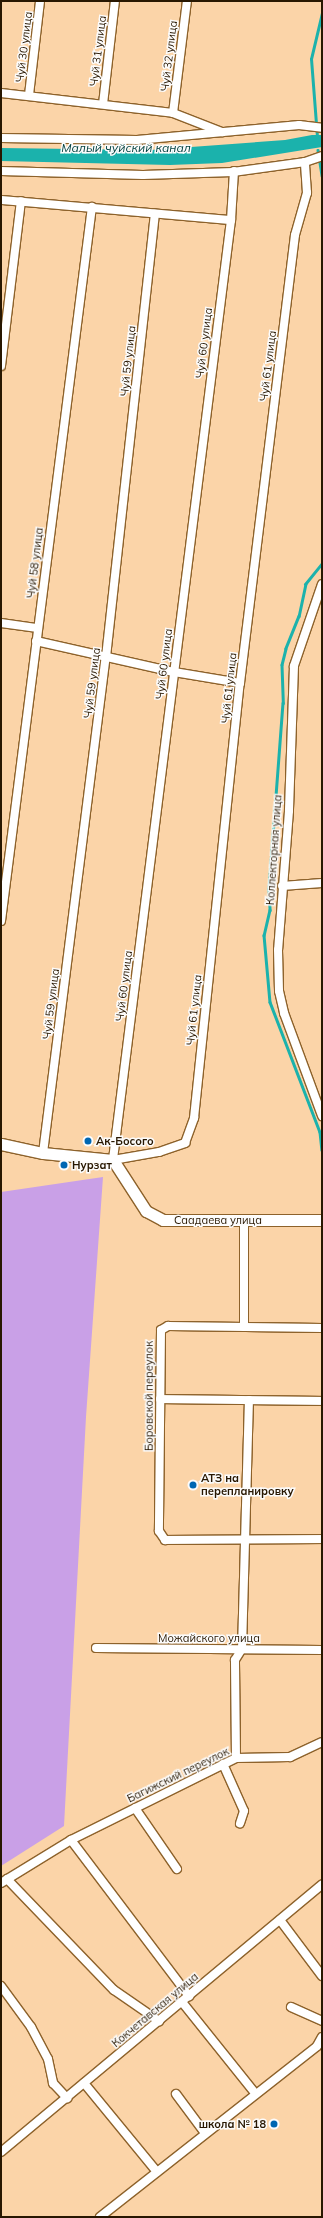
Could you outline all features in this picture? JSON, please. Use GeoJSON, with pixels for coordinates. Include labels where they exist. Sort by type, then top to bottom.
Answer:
{"type":"FeatureCollection","features":[{"type":"Feature","properties":{"kind":"street","name":"Чуй 30 улица"},"geometry":{"type":"LineString","coordinates":[[29,95],[40,1]]}},
{"type":"Feature","properties":{"kind":"street","name":"Чуй 31 улица"},"geometry":{"type":"LineString","coordinates":[[103,104],[115,1]]}},
{"type":"Feature","properties":{"kind":"street","name":"Чуй 32 улица"},"geometry":{"type":"LineString","coordinates":[[174,113],[187,1]]}},
{"type":"Feature","properties":{"kind":"street"},"geometry":{"type":"LineString","coordinates":[[1,93],[29,95],[174,113],[225,133]]}},
{"type":"Feature","properties":{"kind":"street"},"geometry":{"type":"LineString","coordinates":[[1,138],[137,140],[299,126],[322,128]]}},
{"type":"Feature","properties":{"kind":"street"},"geometry":{"type":"LineString","coordinates":[[1,170],[143,175],[234,172],[305,162],[322,156]]}},
{"type":"Feature","properties":{"kind":"street","name":"Чуй 61 улица"},"geometry":{"type":"LineString","coordinates":[[113,1160],[159,1152],[185,1143],[194,1118],[240,683],[295,235],[306,193],[305,162]]}},
{"type":"Feature","properties":{"kind":"street","name":"Чуй 60 улица"},"geometry":{"type":"LineString","coordinates":[[113,1160],[231,220],[234,172]]}},
{"type":"Feature","properties":{"kind":"street"},"geometry":{"type":"LineString","coordinates":[[1,200],[231,220]]}},
{"type":"Feature","properties":{"kind":"street"},"geometry":{"type":"LineString","coordinates":[[1,366],[21,201]]}},
{"type":"Feature","properties":{"kind":"street","name":"Чуй 58 улица"},"geometry":{"type":"LineString","coordinates":[[1,921],[92,207]]}},
{"type":"Feature","properties":{"kind":"street","name":"Чуй 59 улица"},"geometry":{"type":"LineString","coordinates":[[43,1153],[106,657],[155,214]]}},
{"type":"Feature","properties":{"kind":"street","name":"Коллекторная улица"},"geometry":{"type":"LineString","coordinates":[[322,584],[294,666],[289,811],[282,886],[279,991],[284,1013],[322,1116]]}},
{"type":"Feature","properties":{"kind":"street"},"geometry":{"type":"LineString","coordinates":[[1,623],[38,628]]}},
{"type":"Feature","properties":{"kind":"street"},"geometry":{"type":"LineString","coordinates":[[36,641],[174,672],[240,683]]}},
{"type":"Feature","properties":{"kind":"street"},"geometry":{"type":"LineString","coordinates":[[282,886],[322,884]]}},
{"type":"Feature","properties":{"kind":"street"},"geometry":{"type":"LineString","coordinates":[[1,1144],[43,1153],[113,1160]]}},
{"type":"Feature","properties":{"kind":"street","name":"Саадаева улица"},"geometry":{"type":"LineString","coordinates":[[113,1160],[146,1210],[163,1220],[322,1220]]}},
{"type":"Feature","properties":{"kind":"street"},"geometry":{"type":"LineString","coordinates":[[244,1220],[244,1327]]}},
{"type":"Feature","properties":{"kind":"street","name":"Боровской переулок"},"geometry":{"type":"LineString","coordinates":[[322,1328],[164,1327],[160,1334],[159,1535],[165,1540],[322,1539]]}},
{"type":"Feature","properties":{"kind":"street"},"geometry":{"type":"LineString","coordinates":[[160,1399],[322,1401]]}},
{"type":"Feature","properties":{"kind":"street"},"geometry":{"type":"LineString","coordinates":[[236,1758],[235,1660],[242,1649],[244,1549],[247,1540],[249,1400]]}},
{"type":"Feature","properties":{"kind":"street","name":"Можайского улица"},"geometry":{"type":"LineString","coordinates":[[96,1648],[322,1650]]}},
{"type":"Feature","properties":{"kind":"street","name":"Багижский переулок"},"geometry":{"type":"LineString","coordinates":[[4,1881],[71,1840],[236,1758],[290,1757],[322,1742]]}},
{"type":"Feature","properties":{"kind":"street"},"geometry":{"type":"LineString","coordinates":[[223,1764],[244,1811],[240,1823]]}},
{"type":"Feature","properties":{"kind":"street"},"geometry":{"type":"LineString","coordinates":[[135,1808],[177,1869]]}},
{"type":"Feature","properties":{"kind":"street"},"geometry":{"type":"LineString","coordinates":[[71,1840],[185,1999],[255,2093]]}},
{"type":"Feature","properties":{"kind":"street"},"geometry":{"type":"LineString","coordinates":[[4,1881],[114,1990],[159,2022]]}},
{"type":"Feature","properties":{"kind":"street","name":"Кокчетавская улица"},"geometry":{"type":"LineString","coordinates":[[1,2152],[322,1886]]}},
{"type":"Feature","properties":{"kind":"street"},"geometry":{"type":"LineString","coordinates":[[280,1920],[322,1976]]}},
{"type":"Feature","properties":{"kind":"street"},"geometry":{"type":"LineString","coordinates":[[1,1986],[31,2027],[48,2059],[53,2083],[67,2098]]}},
{"type":"Feature","properties":{"kind":"street"},"geometry":{"type":"LineString","coordinates":[[291,2007],[322,2021]]}},
{"type":"Feature","properties":{"kind":"street"},"geometry":{"type":"LineString","coordinates":[[100,2217],[316,2046],[322,2038]]}},
{"type":"Feature","properties":{"kind":"street"},"geometry":{"type":"LineString","coordinates":[[84,2084],[158,2172]]}},
{"type":"Feature","properties":{"kind":"street"},"geometry":{"type":"LineString","coordinates":[[176,2094],[205,2133]]}},
{"type":"Feature","properties":{"kind":"shaded area"},"geometry":{"type":"Polygon","coordinates":[[[103,1177],[86,1417],[64,1826],[1,1866],[1,1192],[103,1177]]]}},
{"type":"Feature","properties":{"kind":"water"},"geometry":{"type":"Polygon","coordinates":[[[312,135],[322,135],[322,147],[222,163],[170,165],[1,161],[1,148],[150,150],[285,140],[312,135]]]}},
{"type":"Feature","properties":{"kind":"waterway"},"geometry":{"type":"LineString","coordinates":[[317,137],[311,59],[322,13]]}},
{"type":"Feature","properties":{"kind":"waterway"},"geometry":{"type":"LineString","coordinates":[[318,150],[322,176]]}},
{"type":"Feature","properties":{"kind":"waterway"},"geometry":{"type":"LineString","coordinates":[[322,564],[306,584],[299,616],[286,649],[282,665],[283,703],[269,889],[270,910],[264,935],[270,1002],[320,1132],[322,1150]]}},
{"type":"Feature","properties":{"kind":"place","name":"Ак-Босого"},"geometry":{"type":"Point","coordinates":[88,1141]}},
{"type":"Feature","properties":{"kind":"place","name":"Нурзат"},"geometry":{"type":"Point","coordinates":[64,1165]}},
{"type":"Feature","properties":{"kind":"place","name":"АТЗ на перепланировку"},"geometry":{"type":"Point","coordinates":[193,1485]}},
{"type":"Feature","properties":{"kind":"place","name":"школа № 18"},"geometry":{"type":"Point","coordinates":[274,2124]}},
{"type":"Feature","properties":{"kind":"water label","name":"Малый чуйский канал"},"geometry":{"type":"Point","coordinates":[126,148]}}]}
